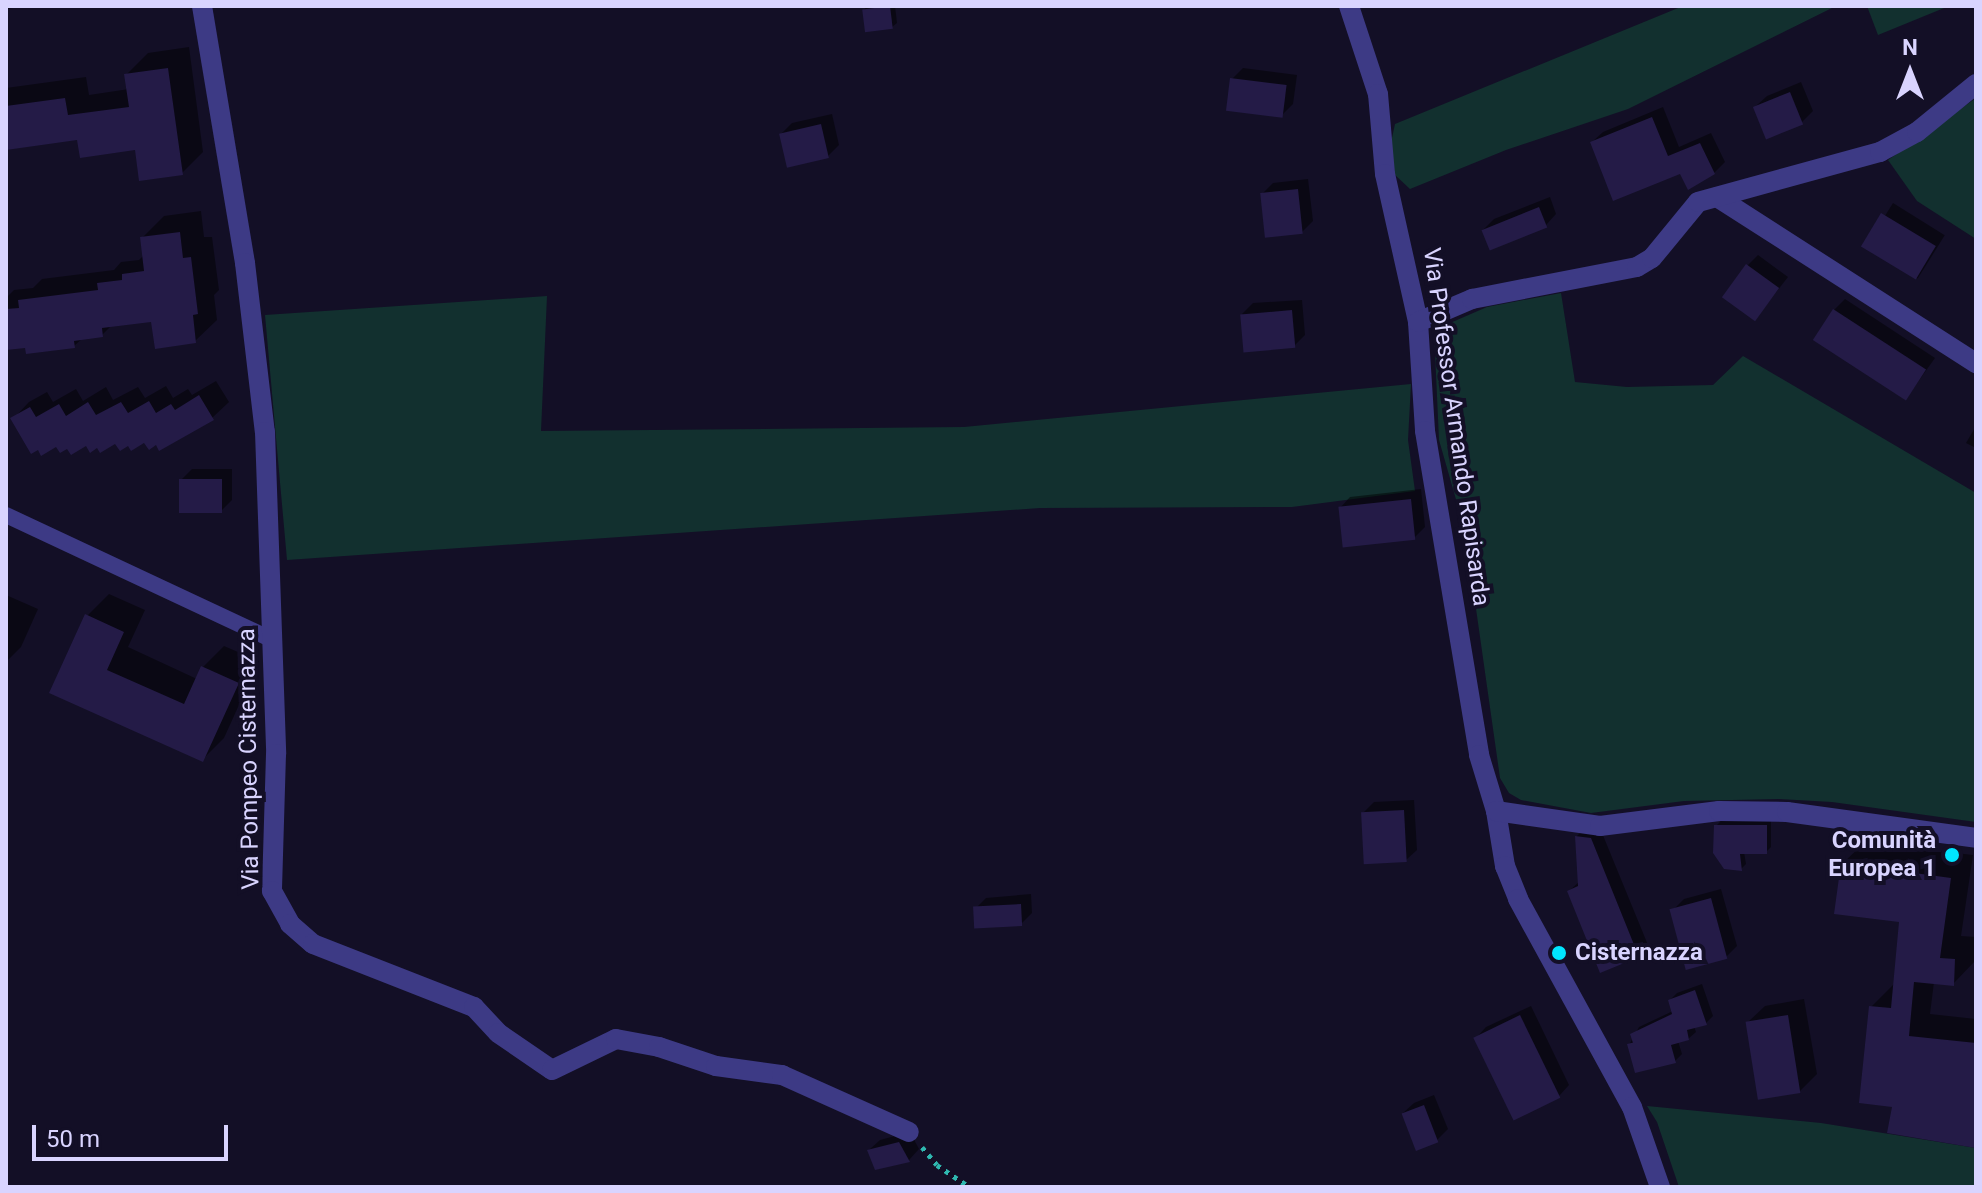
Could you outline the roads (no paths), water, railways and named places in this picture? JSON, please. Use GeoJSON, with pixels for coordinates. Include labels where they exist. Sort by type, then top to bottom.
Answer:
{"type":"FeatureCollection","features":[{"type":"Feature","properties":{"kind":"street","name":"Via Pompeo Cisternazza"},"geometry":{"type":"LineString","coordinates":[[202,6],[245,263],[265,432],[277,779],[272,891],[290,924],[313,944],[474,1007],[498,1033],[552,1070],[616,1039],[659,1047],[716,1066],[782,1075],[909,1132]]}},
{"type":"Feature","properties":{"kind":"street","name":"Via Professor Armando Rapisarda"},"geometry":{"type":"LineString","coordinates":[[1349,6],[1378,94],[1385,174],[1418,322],[1425,431],[1479,755],[1496,811],[1505,866],[1518,899],[1632,1107],[1660,1187]]}},
{"type":"Feature","properties":{"kind":"street"},"geometry":{"type":"LineString","coordinates":[[1418,322],[1472,299],[1637,267],[1652,258],[1698,202],[1880,152],[1917,132],[1976,84]]}},
{"type":"Feature","properties":{"kind":"street"},"geometry":{"type":"LineString","coordinates":[[1717,197],[1976,363]]}},
{"type":"Feature","properties":{"kind":"street"},"geometry":{"type":"LineString","coordinates":[[1496,811],[1600,826],[1719,811],[1787,812],[1976,838]]}},
{"type":"Feature","properties":{"kind":"lane"},"geometry":{"type":"LineString","coordinates":[[6,515],[273,640]]}},
{"type":"Feature","properties":{"kind":"place","name":"Comunità Europea 1"},"geometry":{"type":"Point","coordinates":[1952,855]}},
{"type":"Feature","properties":{"kind":"place","name":"Cisternazza"},"geometry":{"type":"Point","coordinates":[1559,953]}}]}
